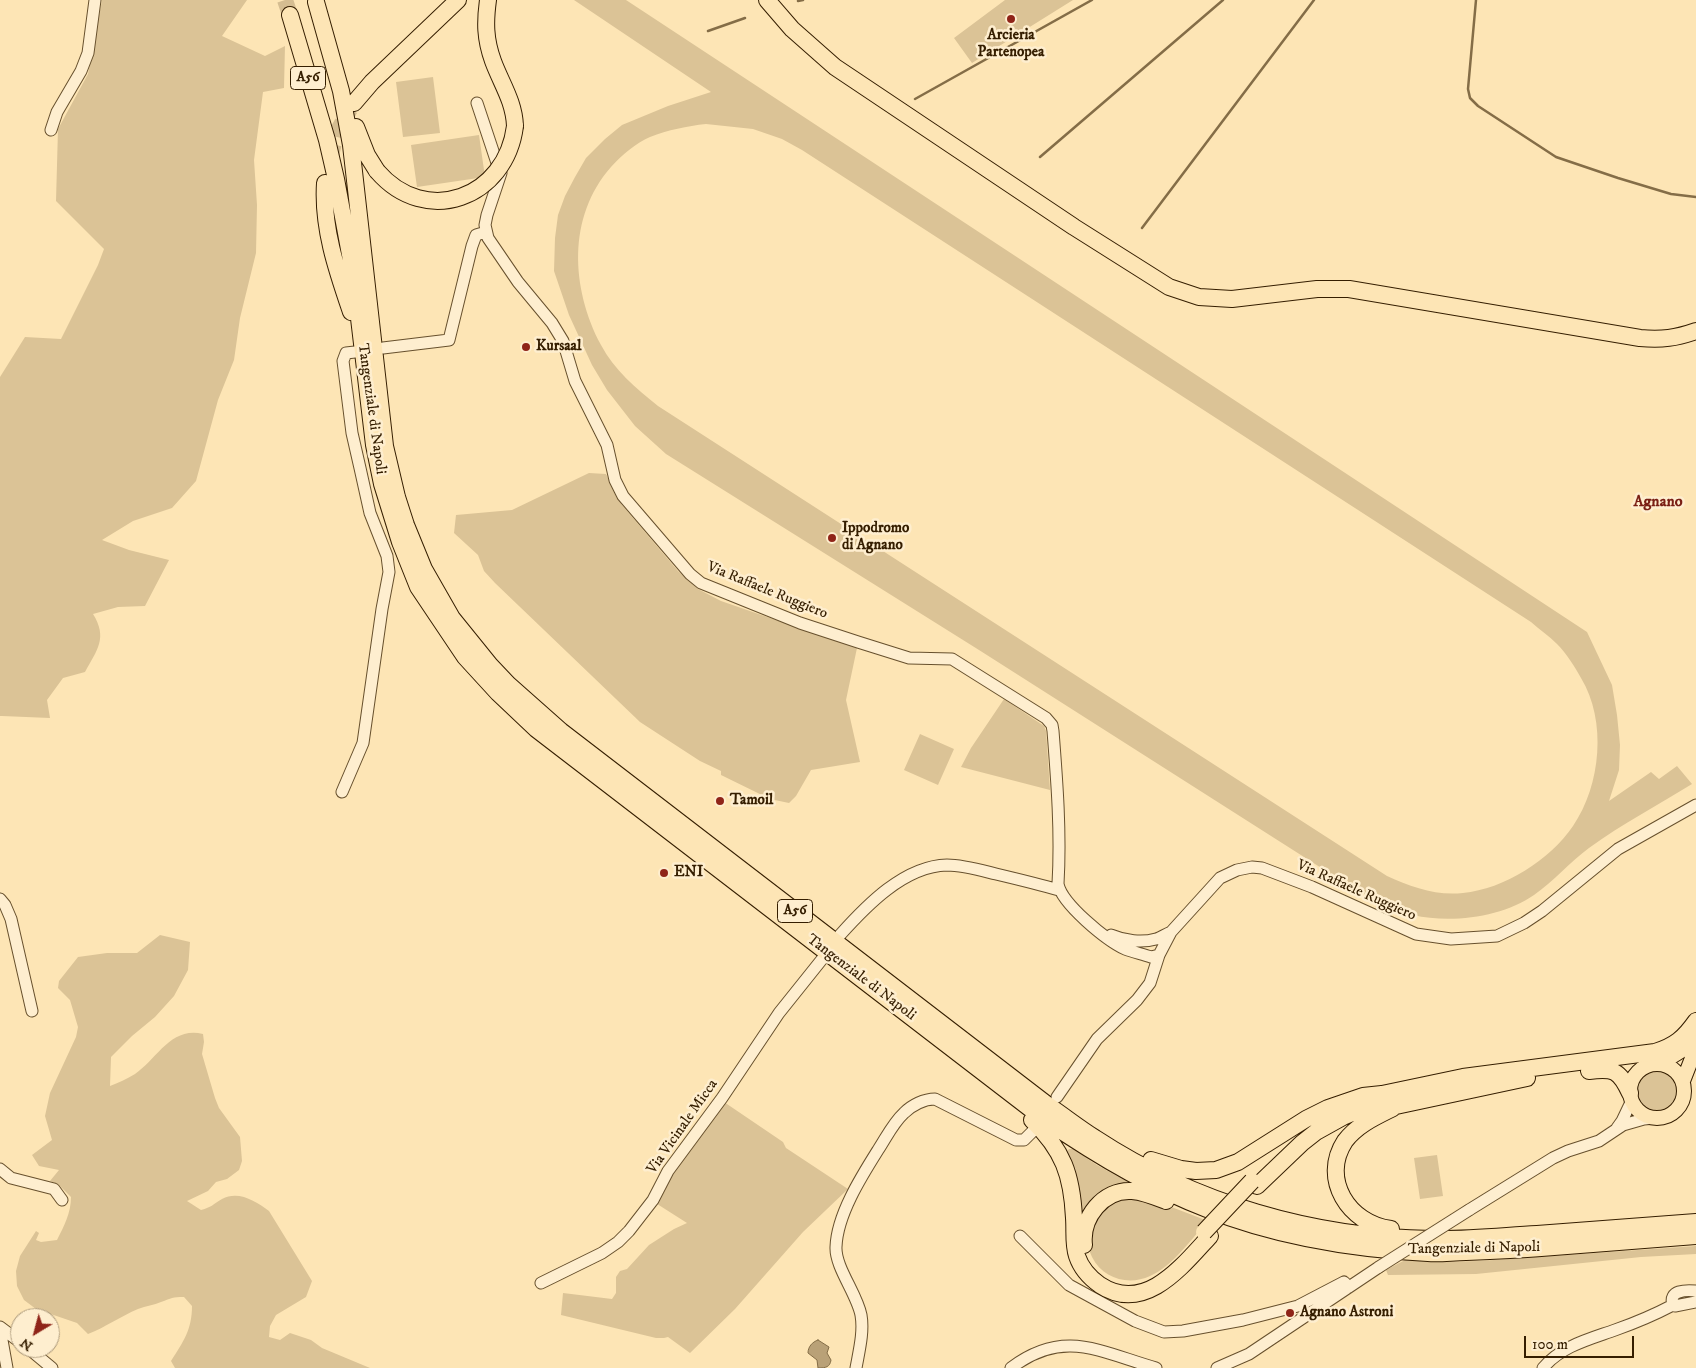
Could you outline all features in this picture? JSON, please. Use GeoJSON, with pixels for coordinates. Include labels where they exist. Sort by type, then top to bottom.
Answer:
{"type":"FeatureCollection","features":[{"type":"Feature","properties":{"kind":"highway"},"geometry":{"type":"LineString","coordinates":[[354,102],[372,82],[458,0]]}},
{"type":"Feature","properties":{"kind":"highway"},"geometry":{"type":"LineString","coordinates":[[341,91],[367,156],[377,171],[393,186],[414,197],[433,201],[460,198],[485,184],[500,168],[508,152],[514,126],[511,103],[488,46],[485,21],[488,0]]}},
{"type":"Feature","properties":{"kind":"highway"},"geometry":{"type":"LineString","coordinates":[[767,0],[792,29],[835,68],[1074,227],[1157,281],[1179,292],[1199,297],[1232,299],[1317,289],[1349,289],[1640,338],[1678,338],[1696,331]]}},
{"type":"Feature","properties":{"kind":"highway","name":"Tangenziale di Napoli"},"geometry":{"type":"LineString","coordinates":[[316,2],[341,91],[354,163],[385,446],[397,497],[406,525],[424,569],[452,618],[508,684],[561,731],[1053,1102],[1095,1138],[1141,1165],[1211,1197],[1267,1216],[1315,1227],[1356,1234],[1398,1238],[1457,1240],[1696,1222]]}},
{"type":"Feature","properties":{"kind":"highway","name":"Tangenziale di Napoli"},"geometry":{"type":"LineString","coordinates":[[290,15],[327,140],[336,180],[354,276],[358,346],[374,445],[382,484],[400,542],[418,587],[465,657],[498,693],[542,734],[1045,1120],[1085,1148],[1180,1198],[1258,1227],[1316,1240],[1351,1246],[1430,1253],[1508,1250],[1696,1236]]}},
{"type":"Feature","properties":{"kind":"highway"},"geometry":{"type":"LineString","coordinates":[[325,183],[324,201],[329,239],[358,346]]}},
{"type":"Feature","properties":{"kind":"highway"},"geometry":{"type":"LineString","coordinates":[[1053,1102],[1122,1145],[1153,1161],[1182,1169],[1207,1171],[1227,1167],[1238,1162],[1285,1131],[1328,1108],[1364,1096],[1464,1077],[1635,1056],[1666,1049],[1687,1034],[1696,1021]]}},
{"type":"Feature","properties":{"kind":"highway"},"geometry":{"type":"LineString","coordinates":[[1603,1059],[1657,1064]]}},
{"type":"Feature","properties":{"kind":"highway"},"geometry":{"type":"LineString","coordinates":[[976,1067],[1033,1121],[1060,1155],[1069,1177],[1073,1196],[1074,1241],[1077,1256],[1083,1269],[1093,1280],[1106,1289],[1118,1293],[1132,1294],[1146,1291],[1167,1280],[1207,1234],[1255,1184],[1289,1143],[1317,1123],[1340,1110],[1382,1094]]}},
{"type":"Feature","properties":{"kind":"highway"},"geometry":{"type":"LineString","coordinates":[[1255,1184],[1316,1132],[1364,1108],[1396,1106],[1524,1078],[1602,1069],[1613,1070],[1618,1073],[1624,1079],[1631,1096]]}},
{"type":"Feature","properties":{"kind":"highway"},"geometry":{"type":"LineString","coordinates":[[1396,1106],[1362,1124],[1353,1132],[1341,1148],[1336,1164],[1336,1172],[1339,1190],[1343,1199],[1356,1215],[1380,1228],[1418,1231],[1457,1240]]}},
{"type":"Feature","properties":{"kind":"highway"},"geometry":{"type":"LineString","coordinates":[[1207,1234],[1163,1274],[1135,1286],[1124,1286],[1103,1277],[1093,1268],[1084,1250],[1083,1233],[1090,1215],[1104,1199],[1125,1192],[1133,1191],[1149,1195],[1212,1218],[1258,1227]]}},
{"type":"Feature","properties":{"kind":"main road"},"geometry":{"type":"LineString","coordinates":[[1657,1064],[1674,1069],[1682,1081],[1684,1096],[1677,1109],[1664,1117],[1656,1118],[1641,1112],[1631,1096],[1634,1076],[1643,1068],[1657,1064],[1684,1049],[1696,1028]]}},
{"type":"Feature","properties":{"kind":"main road"},"geometry":{"type":"LineString","coordinates":[[1682,1081],[1696,1048]]}},
{"type":"Feature","properties":{"kind":"street"},"geometry":{"type":"LineString","coordinates":[[51,130],[57,112],[81,71],[88,53],[95,0]]}},
{"type":"Feature","properties":{"kind":"street"},"geometry":{"type":"LineString","coordinates":[[382,348],[449,340],[476,234],[486,232],[484,225],[486,215],[499,168],[477,103]]}},
{"type":"Feature","properties":{"kind":"street","name":"Via Raffaele Ruggiero"},"geometry":{"type":"LineString","coordinates":[[486,232],[490,243],[512,274],[552,323],[563,341],[575,381],[607,445],[618,487],[623,496],[696,579],[708,587],[791,619],[909,658],[952,659],[1050,721],[1053,731],[1058,793],[1060,835],[1059,890]]}},
{"type":"Feature","properties":{"kind":"street"},"geometry":{"type":"LineString","coordinates":[[342,792],[362,743],[389,572],[387,556],[370,513],[352,433],[344,361],[346,353],[358,346]]}},
{"type":"Feature","properties":{"kind":"street","name":"Via Raffaele Ruggiero"},"geometry":{"type":"LineString","coordinates":[[1053,1102],[1097,1039],[1137,1000],[1150,983],[1154,972],[1154,951],[1220,878],[1237,870],[1252,867],[1262,868],[1312,887],[1416,934],[1451,939],[1497,936],[1524,923],[1542,911],[1618,849],[1696,805]]}},
{"type":"Feature","properties":{"kind":"street"},"geometry":{"type":"LineString","coordinates":[[840,935],[875,899],[897,884],[928,868],[946,865],[968,868],[1059,890],[1073,908],[1100,931],[1154,951]]}},
{"type":"Feature","properties":{"kind":"street"},"geometry":{"type":"LineString","coordinates":[[0,900],[11,919],[32,1011]]}},
{"type":"Feature","properties":{"kind":"street","name":"Via Vicinale Micca"},"geometry":{"type":"LineString","coordinates":[[541,1283],[602,1252],[618,1242],[629,1231],[653,1200],[668,1170],[722,1098],[779,1013],[823,958]]}},
{"type":"Feature","properties":{"kind":"street"},"geometry":{"type":"LineString","coordinates":[[1617,1128],[1622,1121],[1631,1096]]}},
{"type":"Feature","properties":{"kind":"street"},"geometry":{"type":"LineString","coordinates":[[856,1368],[862,1325],[861,1314],[839,1262],[836,1245],[846,1208],[856,1185],[896,1122],[905,1112],[930,1099],[938,1101],[1016,1140],[1024,1140],[1034,1130]]}},
{"type":"Feature","properties":{"kind":"street"},"geometry":{"type":"LineString","coordinates":[[1217,1368],[1249,1354],[1379,1267],[1553,1158],[1599,1141],[1617,1128],[1631,1122],[1656,1118]]}},
{"type":"Feature","properties":{"kind":"street"},"geometry":{"type":"LineString","coordinates":[[0,1169],[11,1178],[54,1189],[62,1200]]}},
{"type":"Feature","properties":{"kind":"street"},"geometry":{"type":"LineString","coordinates":[[1020,1236],[1069,1285],[1134,1321],[1164,1332],[1183,1331],[1243,1320],[1298,1306],[1344,1282],[1349,1287]]}},
{"type":"Feature","properties":{"kind":"street"},"geometry":{"type":"LineString","coordinates":[[1672,1305],[1671,1300],[1677,1292],[1696,1291]]}},
{"type":"Feature","properties":{"kind":"street"},"geometry":{"type":"LineString","coordinates":[[1543,1368],[1559,1354],[1576,1345],[1655,1315],[1672,1305],[1696,1302]]}},
{"type":"Feature","properties":{"kind":"street"},"geometry":{"type":"LineString","coordinates":[[0,1328],[7,1368]]}},
{"type":"Feature","properties":{"kind":"street"},"geometry":{"type":"LineString","coordinates":[[1011,1368],[1032,1354],[1044,1349],[1076,1345],[1101,1350],[1156,1368]]}},
{"type":"Feature","properties":{"kind":"street"},"geometry":{"type":"LineString","coordinates":[[40,1358],[52,1368]]}},
{"type":"Feature","properties":{"kind":"shaded area"},"geometry":{"type":"Polygon","coordinates":[[[102,0],[247,0],[222,36],[265,56],[285,46],[284,88],[263,92],[254,160],[257,205],[256,253],[240,318],[234,360],[218,400],[196,481],[172,508],[133,521],[102,540],[129,550],[169,560],[145,606],[118,607],[93,614],[100,630],[97,650],[85,672],[63,678],[47,700],[50,718],[0,716],[0,377],[25,337],[61,339],[104,249],[56,201],[58,129],[88,74],[102,0]]]}},
{"type":"Feature","properties":{"kind":"shaded area","name":"Ippodromo di Agnano"},"geometry":{"type":"Polygon","coordinates":[[[574,0],[626,0],[1587,632],[1612,685],[1617,715],[1620,745],[1619,770],[1609,801],[1651,772],[1659,779],[1677,766],[1692,784],[1602,839],[1582,853],[1541,890],[1521,903],[1507,909],[1476,917],[1444,919],[1404,913],[1380,903],[1348,885],[979,650],[666,454],[635,426],[607,390],[592,365],[569,315],[554,271],[555,238],[558,215],[565,196],[586,158],[605,139],[622,125],[668,106],[711,92],[574,0]],[[706,124],[664,132],[650,137],[620,158],[597,187],[587,208],[581,230],[578,253],[579,277],[591,323],[601,345],[612,363],[626,378],[658,406],[1387,876],[1405,884],[1433,892],[1453,894],[1479,890],[1494,886],[1525,871],[1552,850],[1563,838],[1573,826],[1590,792],[1595,772],[1597,733],[1595,714],[1581,678],[1567,656],[1551,638],[1531,622],[802,150],[782,139],[753,129],[706,124]]]}},
{"type":"Feature","properties":{"kind":"shaded area","name":"Arcieria Partenopea"},"geometry":{"type":"Polygon","coordinates":[[[1005,0],[1073,0],[972,63],[954,38],[1005,0]]]}},
{"type":"Feature","properties":{"kind":"shaded area"},"geometry":{"type":"Polygon","coordinates":[[[433,77],[440,133],[403,137],[396,82],[433,77]]]}},
{"type":"Feature","properties":{"kind":"shaded area"},"geometry":{"type":"Polygon","coordinates":[[[479,135],[485,177],[417,187],[411,145],[479,135]]]}},
{"type":"Feature","properties":{"kind":"shaded area"},"geometry":{"type":"Polygon","coordinates":[[[589,473],[606,474],[622,505],[678,571],[698,589],[721,601],[857,648],[846,700],[860,762],[811,770],[796,796],[789,803],[770,799],[721,775],[721,771],[700,761],[640,722],[495,583],[484,571],[478,555],[454,533],[456,515],[512,510],[589,473]]]}},
{"type":"Feature","properties":{"kind":"shaded area"},"geometry":{"type":"Polygon","coordinates":[[[1004,699],[1044,726],[1046,731],[1050,790],[961,767],[971,748],[1004,699]]]}},
{"type":"Feature","properties":{"kind":"shaded area"},"geometry":{"type":"Polygon","coordinates":[[[920,734],[954,749],[938,785],[904,770],[920,734]]]}},
{"type":"Feature","properties":{"kind":"shaded area"},"geometry":{"type":"Polygon","coordinates":[[[160,935],[190,942],[188,970],[174,996],[155,1017],[111,1057],[110,1086],[135,1074],[173,1039],[192,1033],[203,1034],[202,1054],[215,1098],[219,1108],[240,1137],[242,1161],[239,1170],[227,1179],[216,1182],[208,1191],[187,1201],[201,1210],[210,1207],[222,1199],[240,1196],[253,1200],[269,1211],[312,1281],[306,1297],[276,1315],[270,1326],[269,1337],[280,1340],[290,1333],[311,1340],[322,1348],[370,1368],[175,1368],[171,1361],[186,1335],[192,1314],[192,1306],[184,1297],[172,1298],[138,1309],[88,1334],[77,1323],[60,1317],[60,1308],[35,1308],[24,1300],[17,1286],[16,1271],[20,1256],[36,1231],[39,1233],[36,1240],[41,1242],[57,1240],[67,1219],[71,1203],[71,1197],[58,1184],[50,1181],[59,1170],[39,1166],[32,1155],[52,1140],[45,1116],[50,1093],[76,1037],[78,1027],[70,1000],[58,988],[59,981],[78,957],[107,953],[137,953],[160,935]]]}},
{"type":"Feature","properties":{"kind":"shaded area"},"geometry":{"type":"Polygon","coordinates":[[[1661,1069],[1669,1072],[1675,1078],[1678,1090],[1675,1102],[1669,1108],[1653,1111],[1645,1108],[1639,1102],[1636,1086],[1639,1078],[1645,1072],[1661,1069]]]}},
{"type":"Feature","properties":{"kind":"shaded area"},"geometry":{"type":"Polygon","coordinates":[[[724,1102],[783,1142],[786,1148],[848,1189],[803,1232],[735,1309],[690,1353],[668,1337],[656,1338],[561,1315],[563,1293],[612,1299],[616,1293],[616,1277],[620,1271],[627,1269],[649,1245],[687,1223],[654,1202],[724,1102]]]}},
{"type":"Feature","properties":{"kind":"shaded area"},"geometry":{"type":"Polygon","coordinates":[[[1069,1149],[1073,1149],[1097,1165],[1137,1187],[1082,1220],[1065,1154],[1069,1149]]]}},
{"type":"Feature","properties":{"kind":"shaded area"},"geometry":{"type":"Polygon","coordinates":[[[1437,1155],[1443,1196],[1420,1199],[1414,1158],[1437,1155]]]}},
{"type":"Feature","properties":{"kind":"shaded area"},"geometry":{"type":"Polygon","coordinates":[[[1140,1195],[1208,1221],[1181,1252],[1158,1272],[1142,1279],[1125,1280],[1110,1275],[1097,1265],[1089,1249],[1087,1235],[1107,1202],[1140,1195]]]}},
{"type":"Feature","properties":{"kind":"shaded area"},"geometry":{"type":"Polygon","coordinates":[[[1696,1246],[1696,1254],[1641,1257],[1476,1274],[1388,1275],[1386,1270],[1405,1260],[1432,1262],[1479,1261],[1696,1246]]]}},
{"type":"Feature","properties":{"kind":"shaded area"},"geometry":{"type":"Polygon","coordinates":[[[818,1340],[829,1347],[827,1353],[831,1360],[829,1366],[818,1368],[817,1360],[808,1353],[811,1345],[818,1340]]]}},
{"type":"Feature","properties":{"kind":"waterway"},"geometry":{"type":"LineString","coordinates":[[798,1],[803,0]]}},
{"type":"Feature","properties":{"kind":"waterway"},"geometry":{"type":"LineString","coordinates":[[915,99],[1092,0]]}},
{"type":"Feature","properties":{"kind":"waterway"},"geometry":{"type":"LineString","coordinates":[[1040,157],[1223,0]]}},
{"type":"Feature","properties":{"kind":"waterway"},"geometry":{"type":"LineString","coordinates":[[1142,228],[1314,0]]}},
{"type":"Feature","properties":{"kind":"waterway"},"geometry":{"type":"LineString","coordinates":[[1476,0],[1468,89],[1470,98],[1478,106],[1556,157],[1671,194],[1696,197]]}},
{"type":"Feature","properties":{"kind":"waterway"},"geometry":{"type":"LineString","coordinates":[[708,31],[745,18]]}},
{"type":"Feature","properties":{"kind":"tunnel"},"geometry":{"type":"LineString","coordinates":[[285,0],[290,15]]}},
{"type":"Feature","properties":{"kind":"tunnel"},"geometry":{"type":"LineString","coordinates":[[330,160],[336,134],[350,109]]}},
{"type":"Feature","properties":{"kind":"place","name":"Arcieria Partenopea"},"geometry":{"type":"Point","coordinates":[1011,19]}},
{"type":"Feature","properties":{"kind":"place","name":"Kursaal"},"geometry":{"type":"Point","coordinates":[526,347]}},
{"type":"Feature","properties":{"kind":"place","name":"Ippodromo di Agnano"},"geometry":{"type":"Point","coordinates":[832,538]}},
{"type":"Feature","properties":{"kind":"place","name":"Tamoil"},"geometry":{"type":"Point","coordinates":[720,801]}},
{"type":"Feature","properties":{"kind":"place","name":"ENI"},"geometry":{"type":"Point","coordinates":[664,873]}},
{"type":"Feature","properties":{"kind":"place","name":"Agnano Astroni"},"geometry":{"type":"Point","coordinates":[1290,1313]}},
{"type":"Feature","properties":{"kind":"district","name":"Agnano"},"geometry":{"type":"Point","coordinates":[1658,503]}}]}
